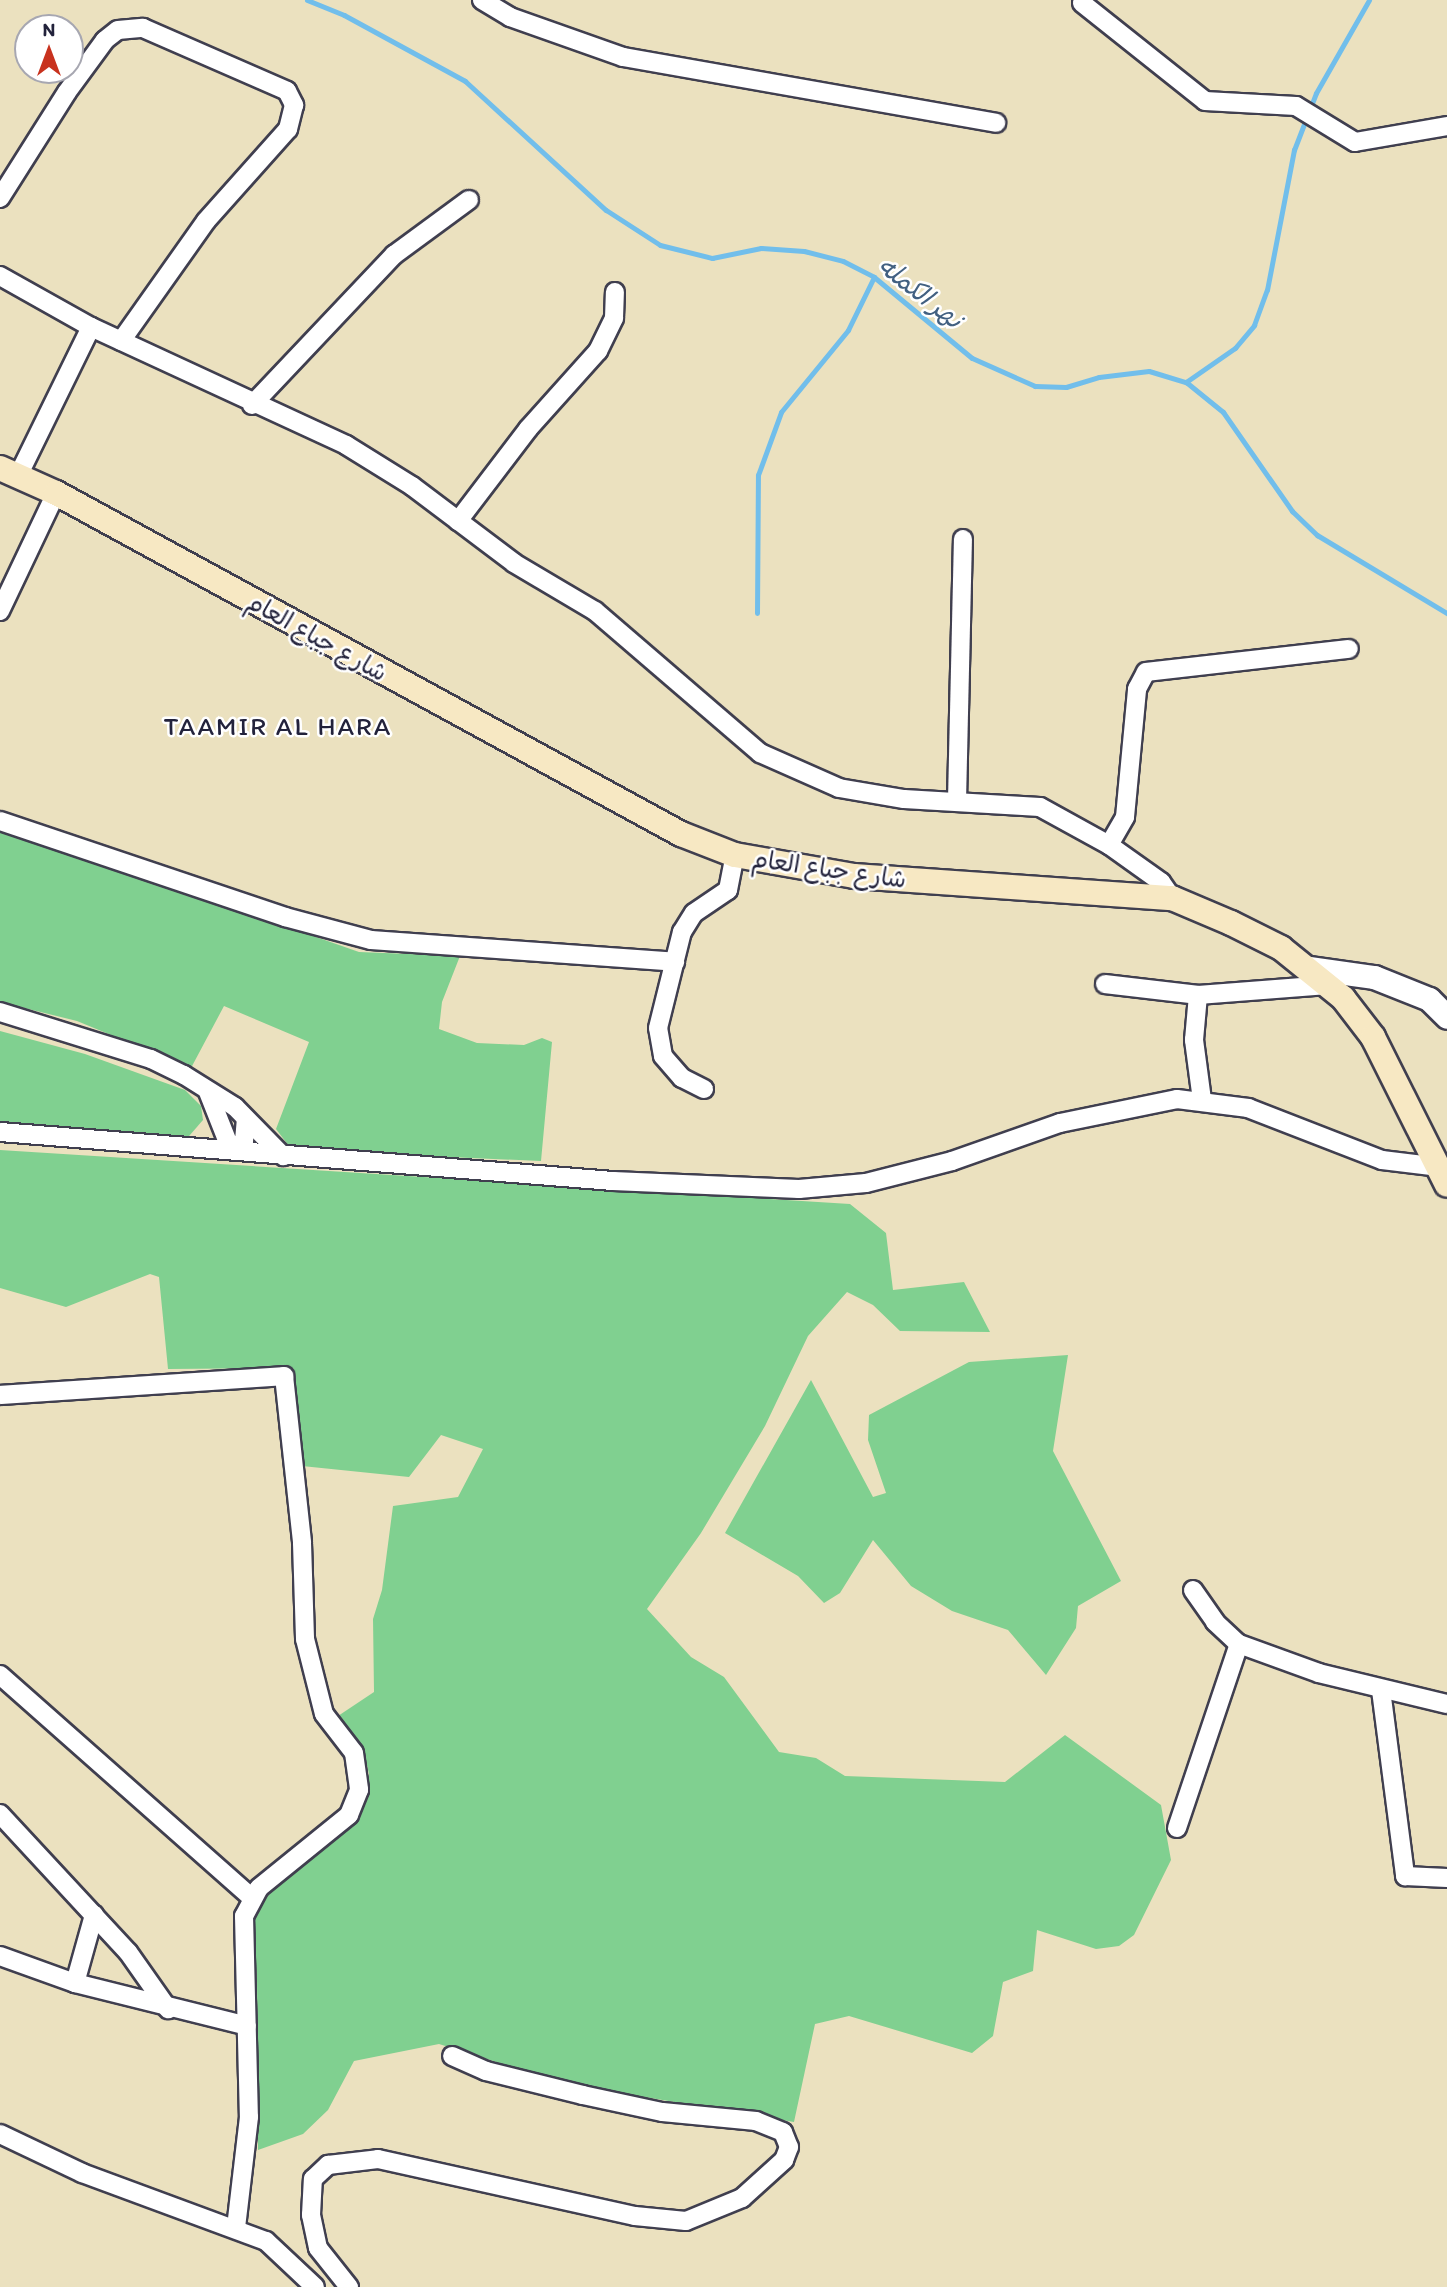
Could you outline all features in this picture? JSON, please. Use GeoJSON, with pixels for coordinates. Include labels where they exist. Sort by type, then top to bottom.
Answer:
{"type":"FeatureCollection","features":[{"type":"Feature","properties":{"kind":"main road","name":"شارع جباع العام"},"geometry":{"type":"LineString","coordinates":[[9,472],[57,493],[468,721],[681,834],[735,855],[853,876],[1171,898],[1281,948],[1328,985],[1373,1037],[1443,1176]]}},
{"type":"Feature","properties":{"kind":"street"},"geometry":{"type":"LineString","coordinates":[[482,0],[510,18],[623,58],[996,123]]}},
{"type":"Feature","properties":{"kind":"street"},"geometry":{"type":"LineString","coordinates":[[1082,3],[1205,101],[1296,106],[1316,115],[1355,142],[1447,126]]}},
{"type":"Feature","properties":{"kind":"street"},"geometry":{"type":"LineString","coordinates":[[0,198],[67,92],[105,40],[118,30],[143,28],[287,91],[294,105],[288,128],[206,221],[121,341]]}},
{"type":"Feature","properties":{"kind":"street"},"geometry":{"type":"LineString","coordinates":[[252,405],[394,255],[469,200]]}},
{"type":"Feature","properties":{"kind":"street"},"geometry":{"type":"LineString","coordinates":[[0,276],[91,327],[252,405],[346,445],[458,521],[513,563],[594,611],[760,753],[839,788],[904,799],[1040,807],[1109,845],[1161,882],[1171,898]]}},
{"type":"Feature","properties":{"kind":"street"},"geometry":{"type":"LineString","coordinates":[[458,521],[528,429],[598,351],[614,318],[615,292]]}},
{"type":"Feature","properties":{"kind":"street"},"geometry":{"type":"LineString","coordinates":[[9,472],[91,327]]}},
{"type":"Feature","properties":{"kind":"street"},"geometry":{"type":"LineString","coordinates":[[0,611],[57,493]]}},
{"type":"Feature","properties":{"kind":"street"},"geometry":{"type":"LineString","coordinates":[[957,801],[963,538]]}},
{"type":"Feature","properties":{"kind":"street"},"geometry":{"type":"LineString","coordinates":[[1109,845],[1125,817],[1137,689],[1146,672],[1349,649]]}},
{"type":"Feature","properties":{"kind":"street"},"geometry":{"type":"LineString","coordinates":[[0,821],[285,917],[371,940],[675,962]]}},
{"type":"Feature","properties":{"kind":"street"},"geometry":{"type":"LineString","coordinates":[[704,1089],[682,1078],[663,1056],[658,1044],[657,1028],[682,932],[694,913],[728,890],[735,855]]}},
{"type":"Feature","properties":{"kind":"street"},"geometry":{"type":"LineString","coordinates":[[1309,968],[1374,977],[1429,999],[1447,1017]]}},
{"type":"Feature","properties":{"kind":"street"},"geometry":{"type":"LineString","coordinates":[[1105,984],[1198,995],[1328,985]]}},
{"type":"Feature","properties":{"kind":"street"},"geometry":{"type":"LineString","coordinates":[[1198,995],[1194,1040],[1202,1100]]}},
{"type":"Feature","properties":{"kind":"street"},"geometry":{"type":"LineString","coordinates":[[0,1012],[151,1059],[235,1107],[283,1156]]}},
{"type":"Feature","properties":{"kind":"street"},"geometry":{"type":"LineString","coordinates":[[208,1092],[220,1116],[231,1150]]}},
{"type":"Feature","properties":{"kind":"street"},"geometry":{"type":"LineString","coordinates":[[0,1132],[613,1181],[799,1189],[890,1177],[1106,1112],[1177,1099],[1202,1100],[1267,1114],[1382,1160],[1443,1176]]}},
{"type":"Feature","properties":{"kind":"street"},"geometry":{"type":"LineString","coordinates":[[199,1150],[214,1137],[220,1116]]}},
{"type":"Feature","properties":{"kind":"street"},"geometry":{"type":"LineString","coordinates":[[231,1150],[244,1141],[246,1119]]}},
{"type":"Feature","properties":{"kind":"street"},"geometry":{"type":"LineString","coordinates":[[0,1395],[284,1376],[302,1543],[307,1652],[324,1714],[354,1752],[359,1790],[349,1815],[251,1898],[242,1935],[249,2117],[236,2227]]}},
{"type":"Feature","properties":{"kind":"street"},"geometry":{"type":"LineString","coordinates":[[1193,1590],[1215,1622],[1239,1644],[1319,1673],[1447,1704]]}},
{"type":"Feature","properties":{"kind":"street"},"geometry":{"type":"LineString","coordinates":[[1177,1828],[1239,1644]]}},
{"type":"Feature","properties":{"kind":"street"},"geometry":{"type":"LineString","coordinates":[[0,1675],[251,1898]]}},
{"type":"Feature","properties":{"kind":"street"},"geometry":{"type":"LineString","coordinates":[[1381,1690],[1405,1876],[1447,1878]]}},
{"type":"Feature","properties":{"kind":"street"},"geometry":{"type":"LineString","coordinates":[[0,1814],[128,1952],[168,2009]]}},
{"type":"Feature","properties":{"kind":"street"},"geometry":{"type":"LineString","coordinates":[[75,1983],[94,1915]]}},
{"type":"Feature","properties":{"kind":"street"},"geometry":{"type":"LineString","coordinates":[[0,1956],[75,1983],[168,2009],[247,2026]]}},
{"type":"Feature","properties":{"kind":"street"},"geometry":{"type":"LineString","coordinates":[[349,2287],[318,2248],[312,2215],[313,2179],[328,2165],[378,2159],[635,2217],[686,2221],[742,2198],[784,2160],[789,2147],[783,2132],[756,2121],[662,2112],[486,2071],[452,2056]]}},
{"type":"Feature","properties":{"kind":"street"},"geometry":{"type":"LineString","coordinates":[[0,2134],[82,2173],[236,2227],[266,2241],[315,2287]]}},
{"type":"Feature","properties":{"kind":"green space"},"geometry":{"type":"Polygon","coordinates":[[[0,826],[359,952],[460,956],[442,1002],[439,1029],[477,1043],[524,1045],[542,1038],[552,1042],[541,1161],[292,1150],[276,1129],[309,1042],[224,1006],[191,1068],[77,1021],[0,1002],[0,826]]]}},
{"type":"Feature","properties":{"kind":"green space"},"geometry":{"type":"Polygon","coordinates":[[[0,1031],[85,1054],[185,1090],[201,1106],[203,1120],[183,1143],[0,1126],[0,1031]]]}},
{"type":"Feature","properties":{"kind":"green space"},"geometry":{"type":"Polygon","coordinates":[[[0,1150],[850,1204],[886,1233],[893,1290],[964,1282],[990,1332],[900,1331],[873,1305],[847,1292],[808,1336],[765,1426],[701,1533],[647,1609],[691,1657],[724,1677],[779,1752],[816,1758],[845,1776],[1005,1782],[1065,1735],[1161,1805],[1171,1860],[1134,1935],[1119,1946],[1096,1949],[1037,1930],[1033,1971],[1003,1982],[993,2036],[972,2053],[849,2016],[815,2024],[794,2122],[567,2084],[439,2044],[354,2061],[328,2110],[303,2134],[258,2150],[257,1977],[251,1930],[257,1907],[290,1869],[352,1826],[369,1774],[364,1752],[338,1716],[374,1692],[373,1619],[382,1590],[393,1506],[458,1497],[483,1449],[441,1435],[409,1477],[302,1466],[293,1368],[168,1369],[159,1277],[150,1274],[66,1307],[0,1288],[0,1150]]]}},
{"type":"Feature","properties":{"kind":"green space"},"geometry":{"type":"Polygon","coordinates":[[[1068,1355],[1053,1451],[1121,1581],[1078,1606],[1076,1628],[1046,1675],[1008,1630],[952,1611],[911,1586],[873,1540],[840,1593],[824,1603],[798,1576],[725,1533],[811,1380],[873,1497],[886,1493],[868,1440],[869,1415],[969,1362],[1068,1355]]]}},
{"type":"Feature","properties":{"kind":"waterway","name":"نهر الكمله"},"geometry":{"type":"LineString","coordinates":[[307,0],[344,15],[465,81],[606,210],[660,245],[712,258],[761,248],[804,251],[843,261],[874,277],[972,358],[1035,386],[1066,387],[1099,377],[1149,371],[1186,382],[1223,412],[1292,511],[1317,535],[1447,613]]}},
{"type":"Feature","properties":{"kind":"waterway"},"geometry":{"type":"LineString","coordinates":[[1186,382],[1235,348],[1254,325],[1267,290],[1294,150],[1316,93],[1369,0]]}},
{"type":"Feature","properties":{"kind":"waterway"},"geometry":{"type":"LineString","coordinates":[[757,613],[758,475],[781,412],[848,330],[874,277]]}},
{"type":"Feature","properties":{"kind":"district","name":"TAAMIR AL HARA"},"geometry":{"type":"Point","coordinates":[278,727]}}]}
